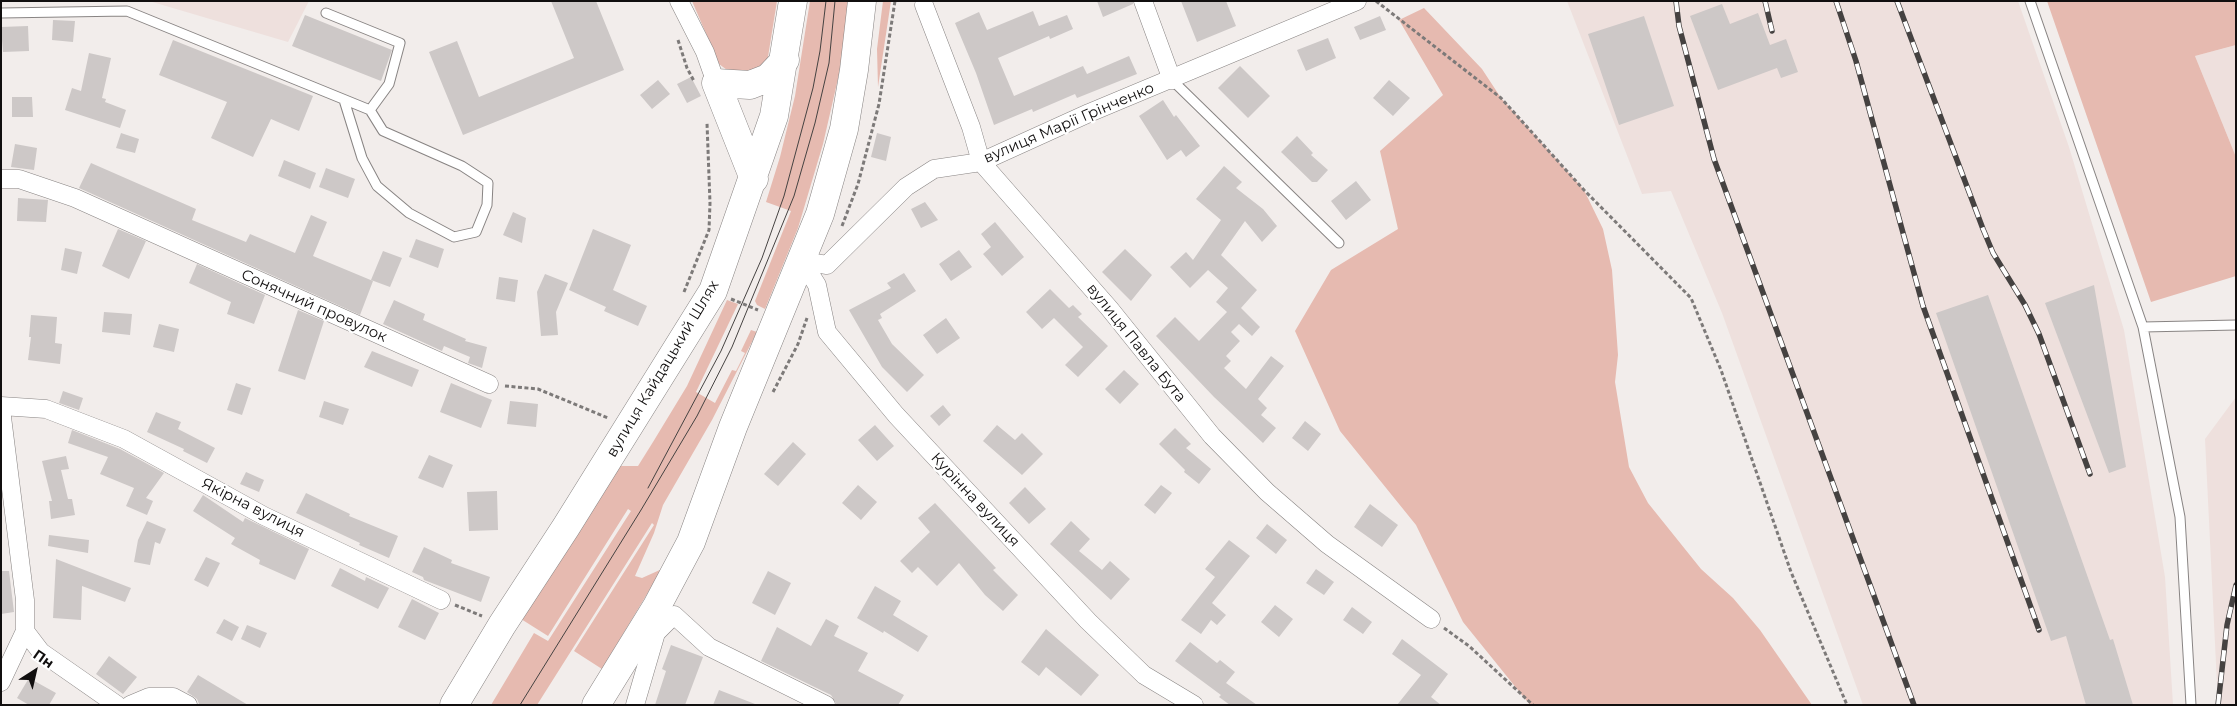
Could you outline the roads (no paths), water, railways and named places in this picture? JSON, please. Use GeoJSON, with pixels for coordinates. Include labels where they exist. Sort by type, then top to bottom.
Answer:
{"type":"FeatureCollection","features":[{"type":"Feature","properties":{"kind":"highway","name":"вулиця Кайдацький Шлях"},"geometry":{"type":"LineString","coordinates":[[454,705],[502,625],[629,428],[754,179],[774,116],[785,60],[793,1]]}},
{"type":"Feature","properties":{"kind":"highway"},"geometry":{"type":"LineString","coordinates":[[596,705],[666,611],[734,426],[820,214],[844,129],[854,70],[862,1]]}},
{"type":"Feature","properties":{"kind":"highway"},"geometry":{"type":"LineString","coordinates":[[754,179],[706,84],[750,85],[768,78],[785,60]]}},
{"type":"Feature","properties":{"kind":"street"},"geometry":{"type":"LineString","coordinates":[[679,1],[705,52],[706,84]]}},
{"type":"Feature","properties":{"kind":"street"},"geometry":{"type":"LineString","coordinates":[[1143,1],[1172,80]]}},
{"type":"Feature","properties":{"kind":"street","name":"вулиця Марії Грінченко"},"geometry":{"type":"LineString","coordinates":[[802,261],[827,265],[906,187],[934,169],[981,162],[1358,1]]}},
{"type":"Feature","properties":{"kind":"street","name":"вулиця Павла Бута"},"geometry":{"type":"LineString","coordinates":[[924,5],[972,127],[981,162],[1109,308],[1212,436],[1267,492],[1327,544],[1431,619]]}},
{"type":"Feature","properties":{"kind":"street","name":"Сонячний провулок"},"geometry":{"type":"LineString","coordinates":[[1,180],[19,179],[75,198],[490,384]]}},
{"type":"Feature","properties":{"kind":"street","name":"Курінна вулиця"},"geometry":{"type":"LineString","coordinates":[[802,261],[818,285],[827,332],[896,415],[1088,621],[1144,675],[1194,705]]}},
{"type":"Feature","properties":{"kind":"street"},"geometry":{"type":"LineString","coordinates":[[1,407],[24,600],[25,631],[1,682]]}},
{"type":"Feature","properties":{"kind":"street","name":"Якірна вулиця"},"geometry":{"type":"LineString","coordinates":[[1,407],[46,409],[124,439],[264,516],[441,600]]}},
{"type":"Feature","properties":{"kind":"street"},"geometry":{"type":"LineString","coordinates":[[635,705],[656,633],[666,611],[709,647],[826,705]]}},
{"type":"Feature","properties":{"kind":"street"},"geometry":{"type":"LineString","coordinates":[[25,631],[40,652],[117,705]]}},
{"type":"Feature","properties":{"kind":"street"},"geometry":{"type":"LineString","coordinates":[[130,705],[149,697],[173,697],[188,705]]}},
{"type":"Feature","properties":{"kind":"lane"},"geometry":{"type":"LineString","coordinates":[[2030,1],[2143,327],[2180,517],[2191,705]]}},
{"type":"Feature","properties":{"kind":"lane"},"geometry":{"type":"LineString","coordinates":[[1,13],[126,11],[370,110],[383,131],[462,166],[488,183],[487,205],[476,232],[454,237],[409,214],[377,186],[362,158],[344,100]]}},
{"type":"Feature","properties":{"kind":"lane"},"geometry":{"type":"LineString","coordinates":[[326,13],[400,43],[389,84],[370,110]]}},
{"type":"Feature","properties":{"kind":"lane"},"geometry":{"type":"LineString","coordinates":[[1172,80],[1339,243]]}},
{"type":"Feature","properties":{"kind":"lane"},"geometry":{"type":"LineString","coordinates":[[2143,327],[2236,325]]}},
{"type":"Feature","properties":{"kind":"tram line"},"geometry":{"type":"LineString","coordinates":[[648,488],[721,351],[762,258],[784,196],[813,88],[826,1]]}},
{"type":"Feature","properties":{"kind":"tram line"},"geometry":{"type":"LineString","coordinates":[[520,705],[697,416],[732,347],[794,196],[815,123],[829,63],[835,1]]}},
{"type":"Feature","properties":{"kind":"railway"},"geometry":{"type":"LineString","coordinates":[[1676,1],[1679,26],[1714,159],[1914,705]]}},
{"type":"Feature","properties":{"kind":"railway"},"geometry":{"type":"LineString","coordinates":[[1765,1],[1772,31]]}},
{"type":"Feature","properties":{"kind":"railway"},"geometry":{"type":"LineString","coordinates":[[1836,1],[1856,61],[1923,306],[2039,630]]}},
{"type":"Feature","properties":{"kind":"railway"},"geometry":{"type":"LineString","coordinates":[[1897,1],[1983,229],[1993,253],[2025,305],[2039,334],[2090,474]]}},
{"type":"Feature","properties":{"kind":"railway"},"geometry":{"type":"LineString","coordinates":[[2218,705],[2227,625],[2236,585]]}}]}
